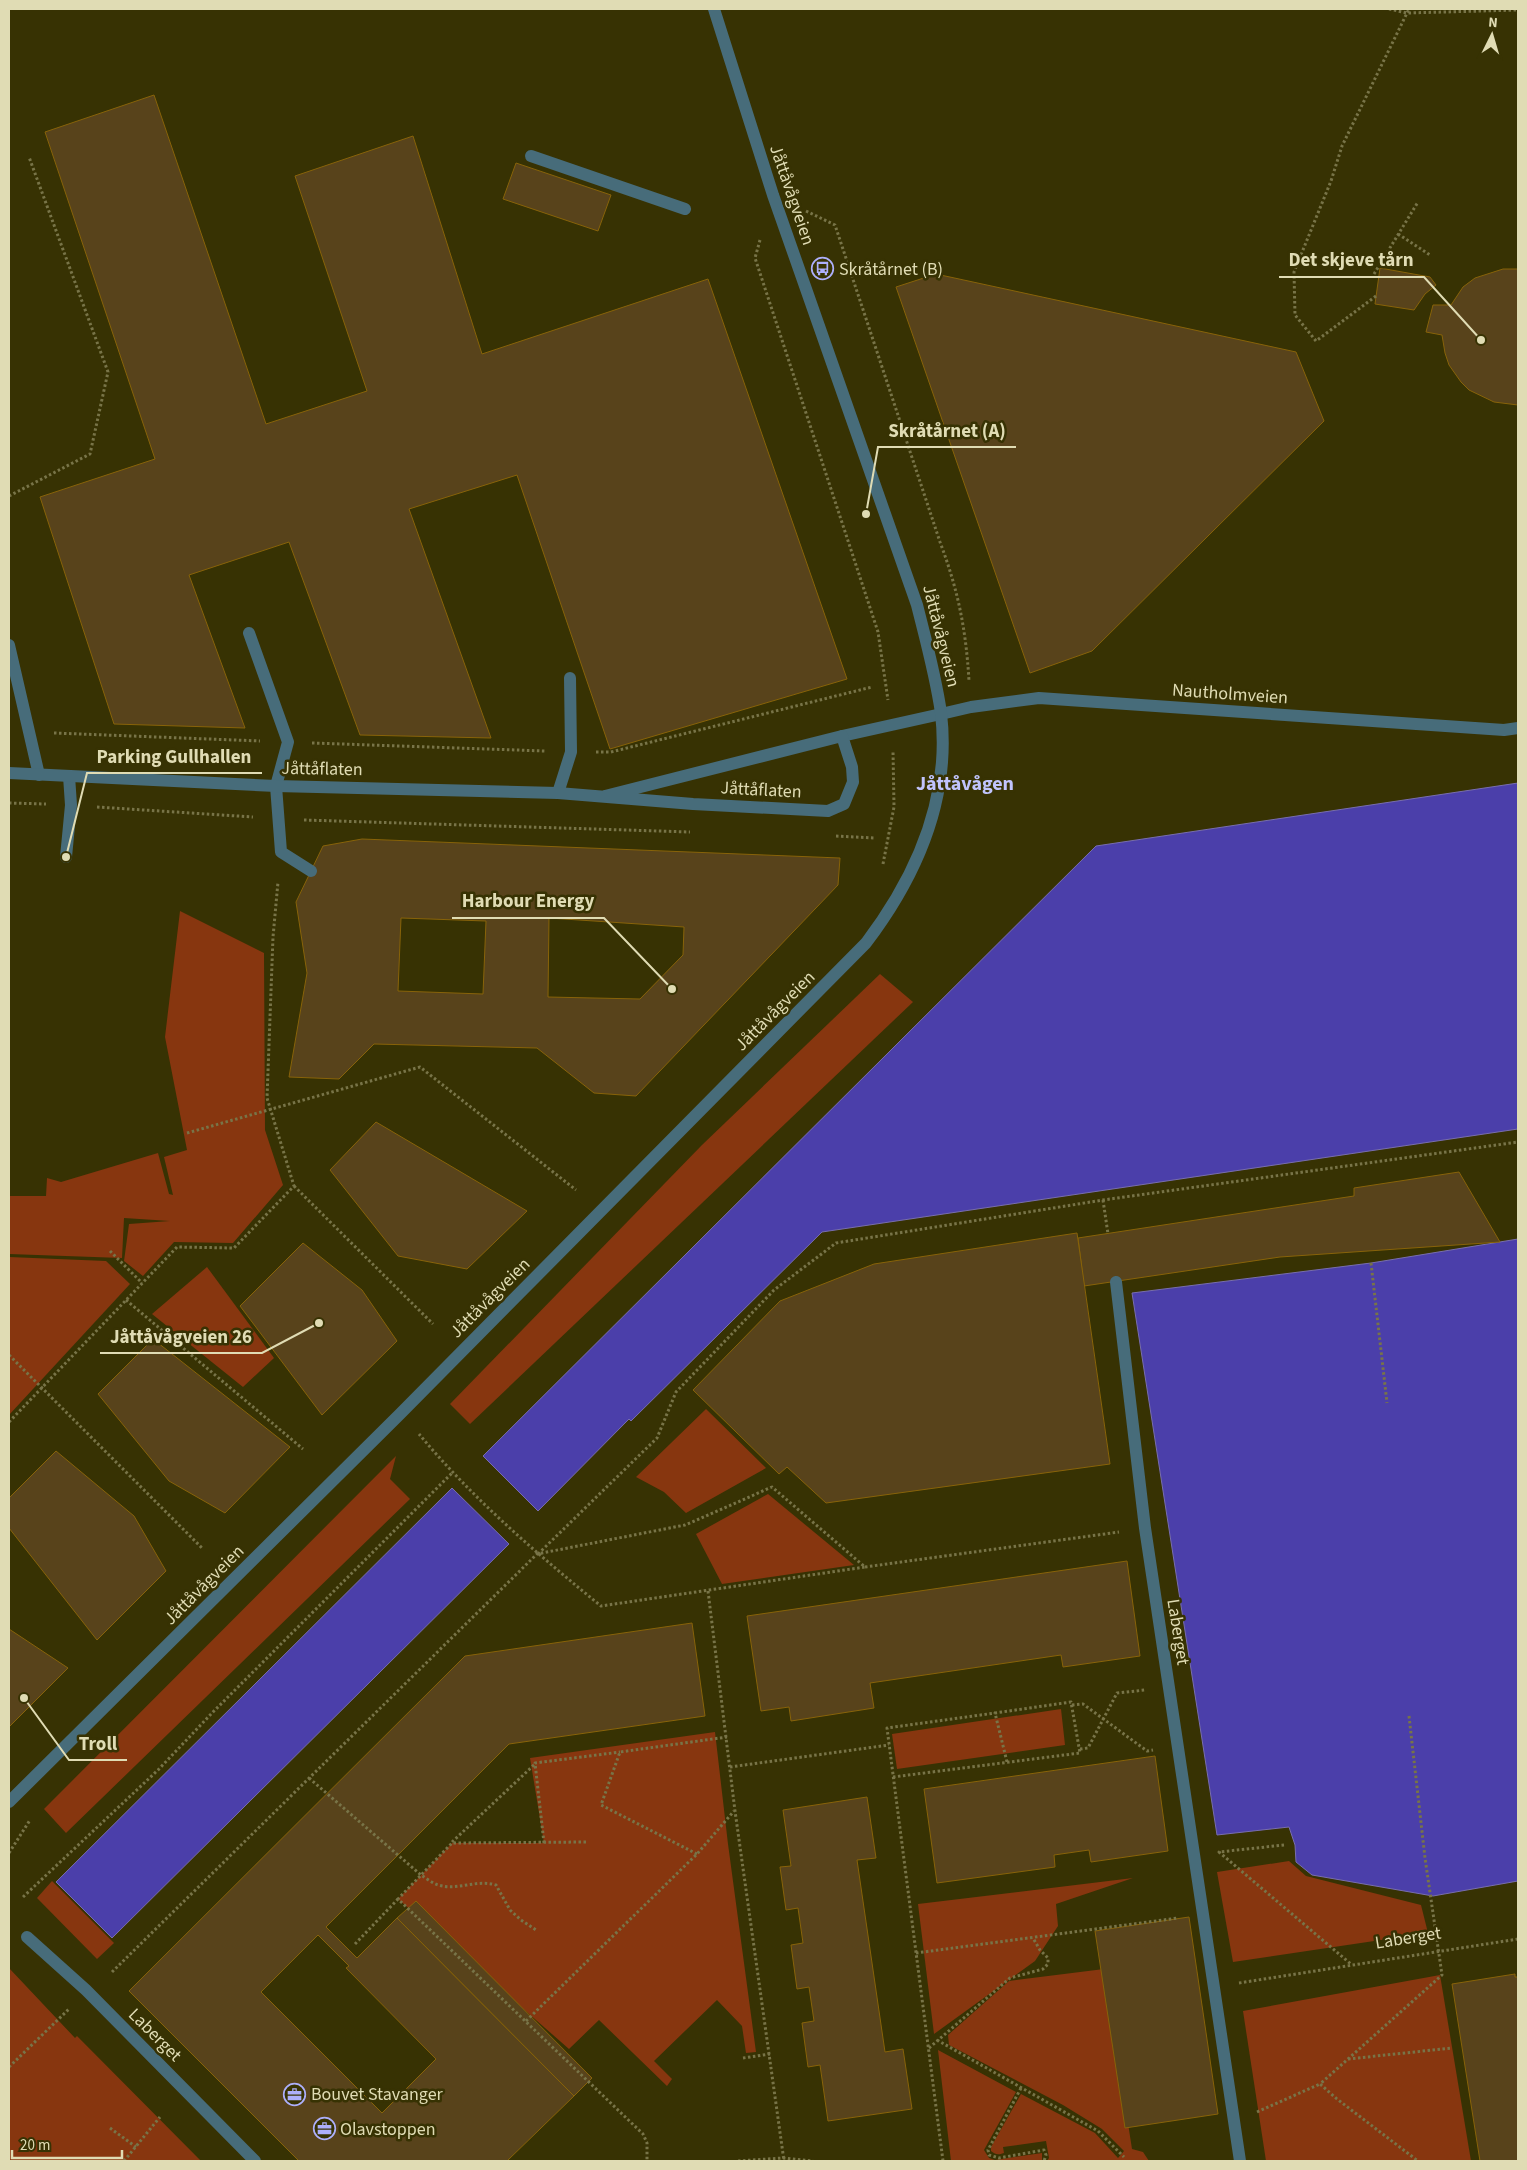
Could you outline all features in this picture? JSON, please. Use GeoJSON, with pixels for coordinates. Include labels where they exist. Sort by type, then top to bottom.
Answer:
{"type":"FeatureCollection","features":[{"type":"Feature","properties":{"kind":"street","name":"Jåttåvågveien"},"geometry":{"type":"LineString","coordinates":[[9,1802],[400,1414],[866,943],[888,914],[903,889],[923,846],[934,810],[941,776],[943,746],[941,714],[934,673],[917,605],[773,195],[714,9]]}},
{"type":"Feature","properties":{"kind":"street"},"geometry":{"type":"LineString","coordinates":[[531,156],[685,209]]}},
{"type":"Feature","properties":{"kind":"street"},"geometry":{"type":"LineString","coordinates":[[250,633],[288,742],[276,786],[281,852],[311,871]]}},
{"type":"Feature","properties":{"kind":"street"},"geometry":{"type":"LineString","coordinates":[[9,645],[39,775]]}},
{"type":"Feature","properties":{"kind":"street"},"geometry":{"type":"LineString","coordinates":[[558,793],[571,752],[570,678]]}},
{"type":"Feature","properties":{"kind":"street","name":"Nautholmveien"},"geometry":{"type":"LineString","coordinates":[[941,714],[971,706],[1039,698],[1504,730],[1518,728]]}},
{"type":"Feature","properties":{"kind":"street","name":"Jåttåflaten"},"geometry":{"type":"LineString","coordinates":[[605,796],[842,736],[941,714]]}},
{"type":"Feature","properties":{"kind":"street","name":"Jåttåflaten"},"geometry":{"type":"LineString","coordinates":[[9,773],[276,786],[558,793],[693,804],[828,811],[844,804],[853,782],[852,767],[842,736]]}},
{"type":"Feature","properties":{"kind":"street"},"geometry":{"type":"LineString","coordinates":[[66,857],[70,805],[69,776]]}},
{"type":"Feature","properties":{"kind":"street","name":"Laberget"},"geometry":{"type":"LineString","coordinates":[[1116,1282],[1145,1528],[1240,2161]]}},
{"type":"Feature","properties":{"kind":"street","name":"Laberget"},"geometry":{"type":"LineString","coordinates":[[27,1938],[86,1990],[255,2161]]}},
{"type":"Feature","properties":{"kind":"path"},"geometry":{"type":"LineString","coordinates":[[1389,9],[1408,11],[1518,10]]}},
{"type":"Feature","properties":{"kind":"path"},"geometry":{"type":"LineString","coordinates":[[1376,296],[1316,341],[1295,316],[1294,272],[1331,181],[1342,146],[1408,11]]}},
{"type":"Feature","properties":{"kind":"path"},"geometry":{"type":"LineString","coordinates":[[9,496],[90,454],[108,372],[29,157]]}},
{"type":"Feature","properties":{"kind":"path"},"geometry":{"type":"LineString","coordinates":[[887,845],[894,807],[892,725],[878,632],[755,258],[773,195],[835,225],[954,580],[964,624],[971,706]]}},
{"type":"Feature","properties":{"kind":"path"},"geometry":{"type":"LineString","coordinates":[[1374,274],[1418,202]]}},
{"type":"Feature","properties":{"kind":"path"},"geometry":{"type":"LineString","coordinates":[[1398,234],[1430,255]]}},
{"type":"Feature","properties":{"kind":"path"},"geometry":{"type":"LineString","coordinates":[[29,732],[611,752],[872,688]]}},
{"type":"Feature","properties":{"kind":"path"},"geometry":{"type":"LineString","coordinates":[[9,803],[70,805],[278,819],[696,832]]}},
{"type":"Feature","properties":{"kind":"path"},"geometry":{"type":"LineString","coordinates":[[836,836],[875,838]]}},
{"type":"Feature","properties":{"kind":"path"},"geometry":{"type":"LineString","coordinates":[[281,852],[273,937],[267,1098],[294,1186],[433,1324]]}},
{"type":"Feature","properties":{"kind":"path"},"geometry":{"type":"LineString","coordinates":[[187,1134],[420,1067],[576,1190]]}},
{"type":"Feature","properties":{"kind":"path"},"geometry":{"type":"LineString","coordinates":[[112,1972],[657,1438],[676,1392],[774,1290],[836,1243],[1103,1200],[1518,1142]]}},
{"type":"Feature","properties":{"kind":"path"},"geometry":{"type":"LineString","coordinates":[[9,1422],[177,1247],[234,1248],[294,1186]]}},
{"type":"Feature","properties":{"kind":"path"},"geometry":{"type":"LineString","coordinates":[[1103,1200],[1108,1234]]}},
{"type":"Feature","properties":{"kind":"path"},"geometry":{"type":"LineString","coordinates":[[110,1252],[142,1282]]}},
{"type":"Feature","properties":{"kind":"path"},"geometry":{"type":"LineString","coordinates":[[1371,1263],[1388,1402]]}},
{"type":"Feature","properties":{"kind":"path"},"geometry":{"type":"LineString","coordinates":[[126,1300],[303,1449]]}},
{"type":"Feature","properties":{"kind":"path"},"geometry":{"type":"LineString","coordinates":[[9,1355],[203,1549]]}},
{"type":"Feature","properties":{"kind":"path"},"geometry":{"type":"LineString","coordinates":[[419,1434],[452,1473],[537,1554],[601,1606],[1145,1528]]}},
{"type":"Feature","properties":{"kind":"path"},"geometry":{"type":"LineString","coordinates":[[23,1897],[158,1770],[212,1712],[452,1473]]}},
{"type":"Feature","properties":{"kind":"path"},"geometry":{"type":"LineString","coordinates":[[537,1554],[685,1525],[772,1488],[865,1567]]}},
{"type":"Feature","properties":{"kind":"path"},"geometry":{"type":"LineString","coordinates":[[708,1591],[735,1811],[784,2160]]}},
{"type":"Feature","properties":{"kind":"path"},"geometry":{"type":"LineString","coordinates":[[1080,1749],[1088,1748],[1116,1693]]}},
{"type":"Feature","properties":{"kind":"path"},"geometry":{"type":"LineString","coordinates":[[943,2161],[887,1728],[1071,1702],[1072,1705],[1083,1704],[1147,1750]]}},
{"type":"Feature","properties":{"kind":"path"},"geometry":{"type":"LineString","coordinates":[[893,1777],[1080,1753],[1072,1705]]}},
{"type":"Feature","properties":{"kind":"path"},"geometry":{"type":"LineString","coordinates":[[995,1713],[1007,1762]]}},
{"type":"Feature","properties":{"kind":"path"},"geometry":{"type":"LineString","coordinates":[[1233,2118],[1258,2112],[1320,2084],[1442,1975],[1425,1858],[1409,1716]]}},
{"type":"Feature","properties":{"kind":"path"},"geometry":{"type":"LineString","coordinates":[[355,1944],[452,1843],[535,1763],[727,1737]]}},
{"type":"Feature","properties":{"kind":"path"},"geometry":{"type":"LineString","coordinates":[[730,1767],[889,1744]]}},
{"type":"Feature","properties":{"kind":"path"},"geometry":{"type":"LineString","coordinates":[[620,1752],[600,1805],[697,1854]]}},
{"type":"Feature","properties":{"kind":"path"},"geometry":{"type":"LineString","coordinates":[[535,1763],[544,1843]]}},
{"type":"Feature","properties":{"kind":"path"},"geometry":{"type":"LineString","coordinates":[[309,1778],[421,1875],[436,1885],[467,1886],[477,1882],[496,1885],[510,1910],[536,1930]]}},
{"type":"Feature","properties":{"kind":"path"},"geometry":{"type":"LineString","coordinates":[[526,2021],[697,1854],[735,1811]]}},
{"type":"Feature","properties":{"kind":"path"},"geometry":{"type":"LineString","coordinates":[[9,1853],[35,1812]]}},
{"type":"Feature","properties":{"kind":"path"},"geometry":{"type":"LineString","coordinates":[[452,1843],[586,1842]]}},
{"type":"Feature","properties":{"kind":"path"},"geometry":{"type":"LineString","coordinates":[[1284,1845],[1219,1852],[1353,1965]]}},
{"type":"Feature","properties":{"kind":"path"},"geometry":{"type":"LineString","coordinates":[[398,1899],[643,2134],[648,2143],[647,2161]]}},
{"type":"Feature","properties":{"kind":"path"},"geometry":{"type":"LineString","coordinates":[[916,1953],[1203,1914]]}},
{"type":"Feature","properties":{"kind":"path"},"geometry":{"type":"LineString","coordinates":[[928,2048],[1010,1978],[1043,1969],[1048,1964],[1048,1958],[1040,1950],[1033,1938]]}},
{"type":"Feature","properties":{"kind":"path","name":"Laberget"},"geometry":{"type":"LineString","coordinates":[[1214,1987],[1518,1939]]}},
{"type":"Feature","properties":{"kind":"path"},"geometry":{"type":"LineString","coordinates":[[9,2067],[71,2006]]}},
{"type":"Feature","properties":{"kind":"path"},"geometry":{"type":"LineString","coordinates":[[937,2040],[1098,2131],[1124,2158]]}},
{"type":"Feature","properties":{"kind":"path"},"geometry":{"type":"LineString","coordinates":[[1348,2059],[1452,2048]]}},
{"type":"Feature","properties":{"kind":"path"},"geometry":{"type":"LineString","coordinates":[[743,2058],[770,2054]]}},
{"type":"Feature","properties":{"kind":"path"},"geometry":{"type":"LineString","coordinates":[[1320,2084],[1418,2161]]}},
{"type":"Feature","properties":{"kind":"path"},"geometry":{"type":"LineString","coordinates":[[1021,2088],[988,2150],[989,2155],[999,2158],[1044,2150],[1046,2155],[1044,2161]]}},
{"type":"Feature","properties":{"kind":"path"},"geometry":{"type":"LineString","coordinates":[[124,2161],[160,2117]]}},
{"type":"Feature","properties":{"kind":"path"},"geometry":{"type":"LineString","coordinates":[[110,2128],[136,2147]]}},
{"type":"Feature","properties":{"kind":"path"},"geometry":{"type":"LineString","coordinates":[[738,2161],[814,2161]]}},
{"type":"Feature","properties":{"kind":"shaded area"},"geometry":{"type":"Polygon","coordinates":[[[1518,783],[1518,1129],[822,1232],[631,1421],[629,1419],[538,1511],[483,1456],[1096,846],[1518,783]]]}},
{"type":"Feature","properties":{"kind":"shaded area"},"geometry":{"type":"Polygon","coordinates":[[[180,911],[264,953],[265,1130],[283,1185],[233,1243],[174,1242],[143,1276],[124,1261],[129,1224],[170,1221],[124,1218],[122,1258],[9,1254],[9,1196],[46,1196],[47,1178],[61,1182],[158,1153],[169,1194],[173,1195],[164,1157],[187,1150],[165,1037],[180,911]]]}},
{"type":"Feature","properties":{"kind":"shaded area"},"geometry":{"type":"Polygon","coordinates":[[[880,974],[913,1002],[470,1424],[450,1404],[702,1145],[880,974]]]}},
{"type":"Feature","properties":{"kind":"shaded area"},"geometry":{"type":"Polygon","coordinates":[[[1518,1239],[1518,1881],[1433,1896],[1312,1875],[1296,1862],[1295,1845],[1289,1827],[1217,1835],[1132,1293],[1371,1263],[1518,1239]]]}},
{"type":"Feature","properties":{"kind":"shaded area"},"geometry":{"type":"Polygon","coordinates":[[[9,1257],[106,1261],[130,1284],[9,1415],[9,1257]]]}},
{"type":"Feature","properties":{"kind":"shaded area"},"geometry":{"type":"Polygon","coordinates":[[[207,1267],[274,1358],[243,1387],[152,1314],[207,1267]]]}},
{"type":"Feature","properties":{"kind":"shaded area"},"geometry":{"type":"Polygon","coordinates":[[[706,1409],[766,1468],[686,1513],[664,1492],[636,1477],[706,1409]]]}},
{"type":"Feature","properties":{"kind":"shaded area"},"geometry":{"type":"Polygon","coordinates":[[[396,1456],[390,1479],[410,1499],[66,1833],[44,1809],[396,1456]]]}},
{"type":"Feature","properties":{"kind":"shaded area"},"geometry":{"type":"Polygon","coordinates":[[[452,1488],[509,1544],[112,1938],[56,1882],[452,1488]]]}},
{"type":"Feature","properties":{"kind":"shaded area"},"geometry":{"type":"Polygon","coordinates":[[[768,1494],[854,1565],[722,1584],[696,1534],[768,1494]]]}},
{"type":"Feature","properties":{"kind":"shaded area"},"geometry":{"type":"Polygon","coordinates":[[[1061,1709],[1065,1745],[897,1769],[892,1734],[1061,1709]]]}},
{"type":"Feature","properties":{"kind":"shaded area"},"geometry":{"type":"Polygon","coordinates":[[[715,1732],[756,2052],[746,2053],[742,2026],[717,2000],[654,2061],[672,2079],[667,2086],[599,2020],[569,2049],[398,1899],[452,1843],[544,1843],[530,1758],[715,1732]]]}},
{"type":"Feature","properties":{"kind":"shaded area"},"geometry":{"type":"Polygon","coordinates":[[[1289,1861],[1306,1876],[1421,1905],[1428,1933],[1233,1962],[1217,1872],[1289,1861]]]}},
{"type":"Feature","properties":{"kind":"shaded area"},"geometry":{"type":"Polygon","coordinates":[[[1133,1878],[1056,1904],[1058,1926],[1035,1961],[934,2034],[918,1904],[1133,1878]]]}},
{"type":"Feature","properties":{"kind":"shaded area"},"geometry":{"type":"Polygon","coordinates":[[[52,1881],[114,1943],[97,1959],[37,1898],[52,1881]]]}},
{"type":"Feature","properties":{"kind":"shaded area"},"geometry":{"type":"Polygon","coordinates":[[[9,1968],[75,2038],[77,2036],[201,2161],[9,2161],[9,1968]]]}},
{"type":"Feature","properties":{"kind":"shaded area"},"geometry":{"type":"Polygon","coordinates":[[[1104,1969],[1132,2149],[1143,2152],[1149,2161],[1047,2161],[1049,2158],[1046,2141],[1003,2147],[1004,2153],[994,2153],[991,2151],[991,2147],[1021,2094],[1095,2133],[1118,2158],[1124,2151],[1102,2129],[1063,2105],[949,2045],[948,2035],[1009,1981],[1104,1969]]]}},
{"type":"Feature","properties":{"kind":"shaded area"},"geometry":{"type":"Polygon","coordinates":[[[1440,1975],[1471,2161],[1266,2161],[1243,2011],[1440,1975]]]}},
{"type":"Feature","properties":{"kind":"shaded area"},"geometry":{"type":"Polygon","coordinates":[[[938,2050],[1016,2092],[984,2150],[989,2158],[995,2160],[1042,2153],[1042,2161],[951,2161],[938,2050]]]}},
{"type":"Feature","properties":{"kind":"building"},"geometry":{"type":"Polygon","coordinates":[[[154,95],[266,424],[367,391],[295,176],[413,136],[482,354],[708,279],[847,679],[610,749],[517,475],[409,509],[491,738],[360,735],[289,542],[189,575],[245,728],[114,724],[40,497],[155,459],[45,132],[154,95]]]}},
{"type":"Feature","properties":{"kind":"building"},"geometry":{"type":"Polygon","coordinates":[[[516,163],[611,195],[598,231],[503,199],[516,163]]]}},
{"type":"Feature","properties":{"kind":"building"},"geometry":{"type":"Polygon","coordinates":[[[1380,268],[1430,277],[1436,285],[1425,294],[1414,310],[1375,304],[1380,268]]]}},
{"type":"Feature","properties":{"kind":"building"},"geometry":{"type":"Polygon","coordinates":[[[1503,269],[1518,269],[1518,405],[1494,402],[1469,390],[1449,365],[1442,335],[1426,332],[1433,305],[1451,305],[1463,287],[1475,278],[1503,269]]]}},
{"type":"Feature","properties":{"kind":"building"},"geometry":{"type":"Polygon","coordinates":[[[936,274],[1296,352],[1324,421],[1092,651],[1030,673],[896,287],[936,274]]]}},
{"type":"Feature","properties":{"kind":"building"},"geometry":{"type":"Polygon","coordinates":[[[362,839],[840,858],[838,885],[636,1096],[594,1093],[537,1048],[374,1044],[339,1079],[289,1077],[307,973],[296,902],[323,846],[362,839]],[[401,918],[398,991],[483,994],[486,921],[401,918]],[[549,918],[548,997],[640,999],[683,955],[684,927],[549,918]]]}},
{"type":"Feature","properties":{"kind":"building"},"geometry":{"type":"Polygon","coordinates":[[[376,1122],[527,1211],[467,1269],[398,1256],[330,1170],[376,1122]]]}},
{"type":"Feature","properties":{"kind":"building"},"geometry":{"type":"Polygon","coordinates":[[[1459,1172],[1500,1242],[1280,1257],[1084,1286],[1078,1238],[1354,1196],[1354,1188],[1459,1172]]]}},
{"type":"Feature","properties":{"kind":"building"},"geometry":{"type":"Polygon","coordinates":[[[1077,1233],[1110,1464],[826,1503],[787,1467],[779,1474],[693,1390],[780,1301],[874,1264],[1077,1233]]]}},
{"type":"Feature","properties":{"kind":"building"},"geometry":{"type":"Polygon","coordinates":[[[303,1243],[362,1290],[397,1341],[322,1415],[240,1306],[303,1243]]]}},
{"type":"Feature","properties":{"kind":"building"},"geometry":{"type":"Polygon","coordinates":[[[153,1339],[290,1447],[225,1513],[169,1481],[98,1394],[153,1339]]]}},
{"type":"Feature","properties":{"kind":"building"},"geometry":{"type":"Polygon","coordinates":[[[56,1451],[134,1516],[166,1571],[97,1640],[9,1528],[9,1498],[56,1451]]]}},
{"type":"Feature","properties":{"kind":"building"},"geometry":{"type":"Polygon","coordinates":[[[1127,1561],[1140,1656],[1063,1667],[1061,1655],[870,1683],[874,1708],[791,1721],[789,1707],[761,1711],[747,1616],[1127,1561]]]}},
{"type":"Feature","properties":{"kind":"building"},"geometry":{"type":"Polygon","coordinates":[[[692,1623],[705,1716],[509,1744],[326,1927],[357,1958],[397,1918],[574,2096],[507,2161],[299,2161],[129,1991],[465,1656],[692,1623]],[[318,1935],[261,1992],[382,2113],[436,2059],[346,1968],[349,1966],[318,1935]]]}},
{"type":"Feature","properties":{"kind":"building"},"geometry":{"type":"Polygon","coordinates":[[[9,1629],[68,1668],[9,1727],[9,1629]]]}},
{"type":"Feature","properties":{"kind":"building"},"geometry":{"type":"Polygon","coordinates":[[[1155,1756],[1168,1851],[1091,1862],[1089,1850],[1054,1855],[1055,1867],[937,1883],[924,1789],[1155,1756]]]}},
{"type":"Feature","properties":{"kind":"building"},"geometry":{"type":"Polygon","coordinates":[[[867,1797],[876,1858],[857,1860],[885,2052],[903,2049],[912,2109],[828,2121],[820,2065],[808,2067],[802,2023],[814,2021],[809,1987],[797,1989],[791,1945],[803,1943],[798,1908],[786,1910],[780,1867],[791,1866],[783,1810],[867,1797]]]}},
{"type":"Feature","properties":{"kind":"building"},"geometry":{"type":"Polygon","coordinates":[[[416,1901],[592,2078],[574,2096],[397,1918],[416,1901]]]}},
{"type":"Feature","properties":{"kind":"building"},"geometry":{"type":"Polygon","coordinates":[[[1189,1917],[1218,2114],[1125,2128],[1095,1931],[1189,1917]]]}},
{"type":"Feature","properties":{"kind":"building"},"geometry":{"type":"Polygon","coordinates":[[[1515,1974],[1515,1977],[1518,1977],[1518,2161],[1480,2161],[1452,1984],[1515,1974]]]}},
{"type":"Feature","properties":{"kind":"place","name":"Skråtårnet (B)"},"geometry":{"type":"Point","coordinates":[823,269]}},
{"type":"Feature","properties":{"kind":"place","name":"Det skjeve tårn"},"geometry":{"type":"Point","coordinates":[1481,340]}},
{"type":"Feature","properties":{"kind":"place","name":"Skråtårnet (A)"},"geometry":{"type":"Point","coordinates":[866,514]}},
{"type":"Feature","properties":{"kind":"place","name":"Parking Gullhallen"},"geometry":{"type":"Point","coordinates":[66,857]}},
{"type":"Feature","properties":{"kind":"place","name":"Harbour Energy"},"geometry":{"type":"Point","coordinates":[672,989]}},
{"type":"Feature","properties":{"kind":"place","name":"Jåttåvågveien 26"},"geometry":{"type":"Point","coordinates":[319,1323]}},
{"type":"Feature","properties":{"kind":"place","name":"Troll"},"geometry":{"type":"Point","coordinates":[24,1698]}},
{"type":"Feature","properties":{"kind":"place","name":"Bouvet Stavanger"},"geometry":{"type":"Point","coordinates":[295,2094]}},
{"type":"Feature","properties":{"kind":"place","name":"Olavstoppen"},"geometry":{"type":"Point","coordinates":[324,2129]}},
{"type":"Feature","properties":{"kind":"district","name":"Jåttåvågen"},"geometry":{"type":"Point","coordinates":[965,784]}}]}
